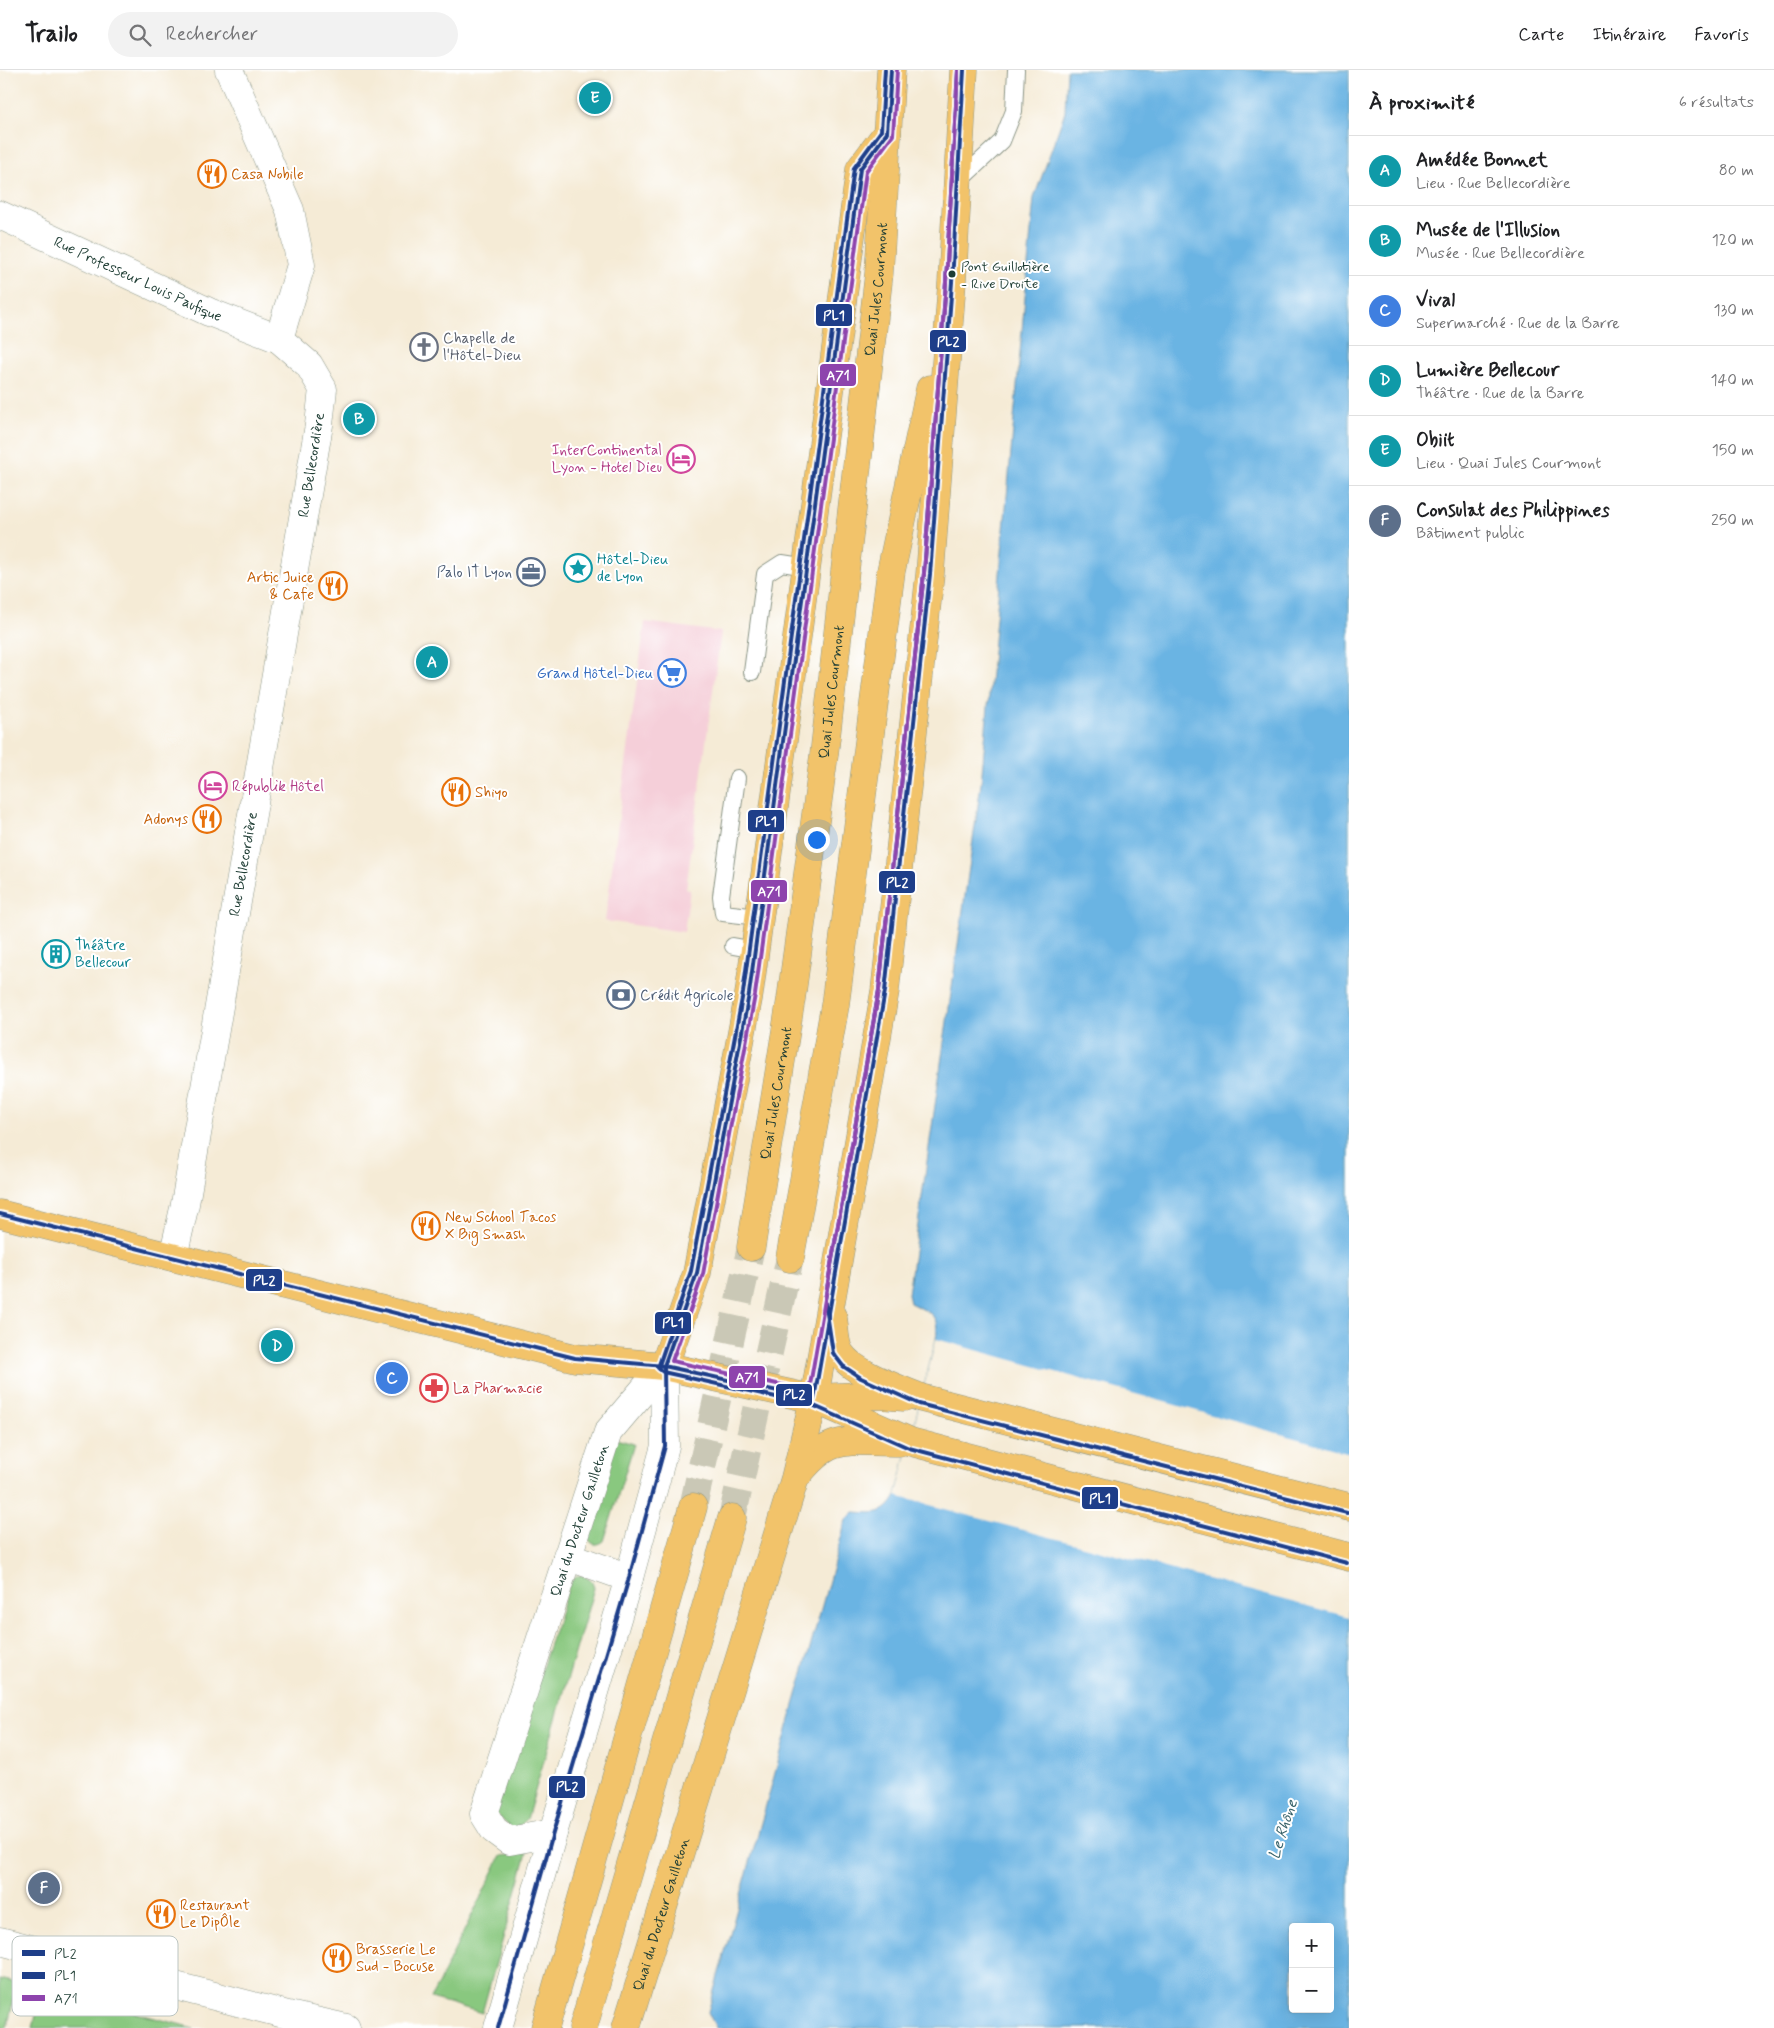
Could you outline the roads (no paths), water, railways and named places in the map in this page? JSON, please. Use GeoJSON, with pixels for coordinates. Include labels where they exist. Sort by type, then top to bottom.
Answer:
{"type":"FeatureCollection","features":[{"type":"Feature","properties":{"kind":"main road","name":"Quai Jules Courmont"},"geometry":{"type":"LineString","coordinates":[[751,1248],[791,999],[824,755],[879,273],[891,70]]}},
{"type":"Feature","properties":{"kind":"main road"},"geometry":{"type":"LineString","coordinates":[[814,1398],[885,991],[930,574],[952,282],[964,70]]}},
{"type":"Feature","properties":{"kind":"main road","name":"Quai Jules Courmont"},"geometry":{"type":"LineString","coordinates":[[664,1366],[697,1273],[729,1105],[744,948],[759,917],[795,565],[860,169],[887,133]]}},
{"type":"Feature","properties":{"kind":"main road"},"geometry":{"type":"LineString","coordinates":[[790,1258],[835,1005],[892,571],[952,282]]}},
{"type":"Feature","properties":{"kind":"main road"},"geometry":{"type":"LineString","coordinates":[[0,1214],[576,1358],[664,1366],[814,1398],[911,1442],[1349,1557]]}},
{"type":"Feature","properties":{"kind":"main road"},"geometry":{"type":"LineString","coordinates":[[831,1300],[839,1351],[848,1362],[864,1372],[921,1398]]}},
{"type":"Feature","properties":{"kind":"main road"},"geometry":{"type":"LineString","coordinates":[[814,1398],[880,1395],[921,1398],[1349,1507]]}},
{"type":"Feature","properties":{"kind":"main road","name":"Quai du Docteur Gailleton"},"geometry":{"type":"LineString","coordinates":[[626,2028],[795,1478],[814,1398]]}},
{"type":"Feature","properties":{"kind":"main road"},"geometry":{"type":"LineString","coordinates":[[795,1478],[810,1460],[822,1450],[834,1444],[848,1441],[911,1442]]}},
{"type":"Feature","properties":{"kind":"main road"},"geometry":{"type":"LineString","coordinates":[[545,2028],[693,1507]]}},
{"type":"Feature","properties":{"kind":"main road"},"geometry":{"type":"LineString","coordinates":[[583,2028],[732,1518]]}},
{"type":"Feature","properties":{"kind":"street"},"geometry":{"type":"LineString","coordinates":[[229,70],[290,210],[301,265],[279,339]]}},
{"type":"Feature","properties":{"kind":"street","name":"Rue Professeur Louis Paufique"},"geometry":{"type":"LineString","coordinates":[[0,215],[209,312],[279,339]]}},
{"type":"Feature","properties":{"kind":"street","name":"Rue Bellecordière"},"geometry":{"type":"LineString","coordinates":[[173,1256],[185,1204],[319,425],[323,389],[309,365],[279,339]]}},
{"type":"Feature","properties":{"kind":"street"},"geometry":{"type":"LineString","coordinates":[[498,2028],[553,1833],[629,1578],[665,1446],[664,1366]]}},
{"type":"Feature","properties":{"kind":"street","name":"Quai du Docteur Gailleton"},"geometry":{"type":"LineString","coordinates":[[553,1833],[509,1841],[494,1830],[484,1814],[608,1432],[664,1366]]}},
{"type":"Feature","properties":{"kind":"street"},"geometry":{"type":"LineString","coordinates":[[567,1556],[629,1578]]}},
{"type":"Feature","properties":{"kind":"street"},"geometry":{"type":"LineString","coordinates":[[178,1987],[346,2028]]}},
{"type":"Feature","properties":{"kind":"lane"},"geometry":{"type":"LineString","coordinates":[[958,182],[1002,142],[1014,111],[1016,70]]}},
{"type":"Feature","properties":{"kind":"lane"},"geometry":{"type":"LineString","coordinates":[[752,672],[765,574],[795,565]]}},
{"type":"Feature","properties":{"kind":"lane"},"geometry":{"type":"LineString","coordinates":[[737,778],[721,896],[723,913],[759,917]]}},
{"type":"Feature","properties":{"kind":"water","name":"Le Rhône"},"geometry":{"type":"Polygon","coordinates":[[[1067,70],[1349,70],[1349,2028],[716,2028],[708,2012],[846,1520],[854,1512],[879,1512],[888,1507],[896,1496],[936,1339],[935,1319],[928,1312],[910,1303],[908,1294],[981,784],[1034,198],[1065,112],[1067,70]]]}},
{"type":"Feature","properties":{"kind":"tunnel"},"geometry":{"type":"LineString","coordinates":[[693,1507],[751,1247]]}},
{"type":"Feature","properties":{"kind":"tunnel"},"geometry":{"type":"LineString","coordinates":[[732,1518],[790,1258]]}},
{"type":"Feature","properties":{"kind":"place","name":"Obiit"},"geometry":{"type":"Point","coordinates":[595,98]}},
{"type":"Feature","properties":{"kind":"place","name":"Casa Nobile"},"geometry":{"type":"Point","coordinates":[212,174]}},
{"type":"Feature","properties":{"kind":"place","name":"Pont Guillotière - Rive Droite"},"geometry":{"type":"Point","coordinates":[952,274]}},
{"type":"Feature","properties":{"kind":"place","name":"Chapelle de l'Hôtel-Dieu"},"geometry":{"type":"Point","coordinates":[424,347]}},
{"type":"Feature","properties":{"kind":"place","name":"Musée de l'Illusion"},"geometry":{"type":"Point","coordinates":[359,419]}},
{"type":"Feature","properties":{"kind":"place","name":"InterContinental Lyon - Hotel Dieu"},"geometry":{"type":"Point","coordinates":[681,459]}},
{"type":"Feature","properties":{"kind":"place","name":"Hôtel-Dieu de Lyon"},"geometry":{"type":"Point","coordinates":[578,568]}},
{"type":"Feature","properties":{"kind":"place","name":"Palo IT Lyon"},"geometry":{"type":"Point","coordinates":[531,572]}},
{"type":"Feature","properties":{"kind":"place","name":"Artic Juice & Cafe"},"geometry":{"type":"Point","coordinates":[333,586]}},
{"type":"Feature","properties":{"kind":"place","name":"Amédée Bonnet"},"geometry":{"type":"Point","coordinates":[432,662]}},
{"type":"Feature","properties":{"kind":"place","name":"Grand Hôtel-Dieu"},"geometry":{"type":"Point","coordinates":[672,673]}},
{"type":"Feature","properties":{"kind":"place","name":"Républik Hôtel"},"geometry":{"type":"Point","coordinates":[213,786]}},
{"type":"Feature","properties":{"kind":"place","name":"Shiyo"},"geometry":{"type":"Point","coordinates":[456,792]}},
{"type":"Feature","properties":{"kind":"place","name":"Adonys"},"geometry":{"type":"Point","coordinates":[207,819]}},
{"type":"Feature","properties":{"kind":"place","name":"Théâtre Bellecour"},"geometry":{"type":"Point","coordinates":[56,954]}},
{"type":"Feature","properties":{"kind":"place","name":"Crédit Agricole"},"geometry":{"type":"Point","coordinates":[621,995]}},
{"type":"Feature","properties":{"kind":"place","name":"New School Tacos X Big Smash"},"geometry":{"type":"Point","coordinates":[426,1226]}},
{"type":"Feature","properties":{"kind":"place","name":"Lumière Bellecour"},"geometry":{"type":"Point","coordinates":[277,1346]}},
{"type":"Feature","properties":{"kind":"place","name":"Vival"},"geometry":{"type":"Point","coordinates":[392,1378]}},
{"type":"Feature","properties":{"kind":"place","name":"La Pharmacie"},"geometry":{"type":"Point","coordinates":[434,1388]}},
{"type":"Feature","properties":{"kind":"place","name":"Consulat des Philippines"},"geometry":{"type":"Point","coordinates":[44,1888]}},
{"type":"Feature","properties":{"kind":"place","name":"Restaurant Le DipÔle"},"geometry":{"type":"Point","coordinates":[161,1914]}},
{"type":"Feature","properties":{"kind":"place","name":"Brasserie Le Sud - Bocuse"},"geometry":{"type":"Point","coordinates":[337,1958]}}]}
